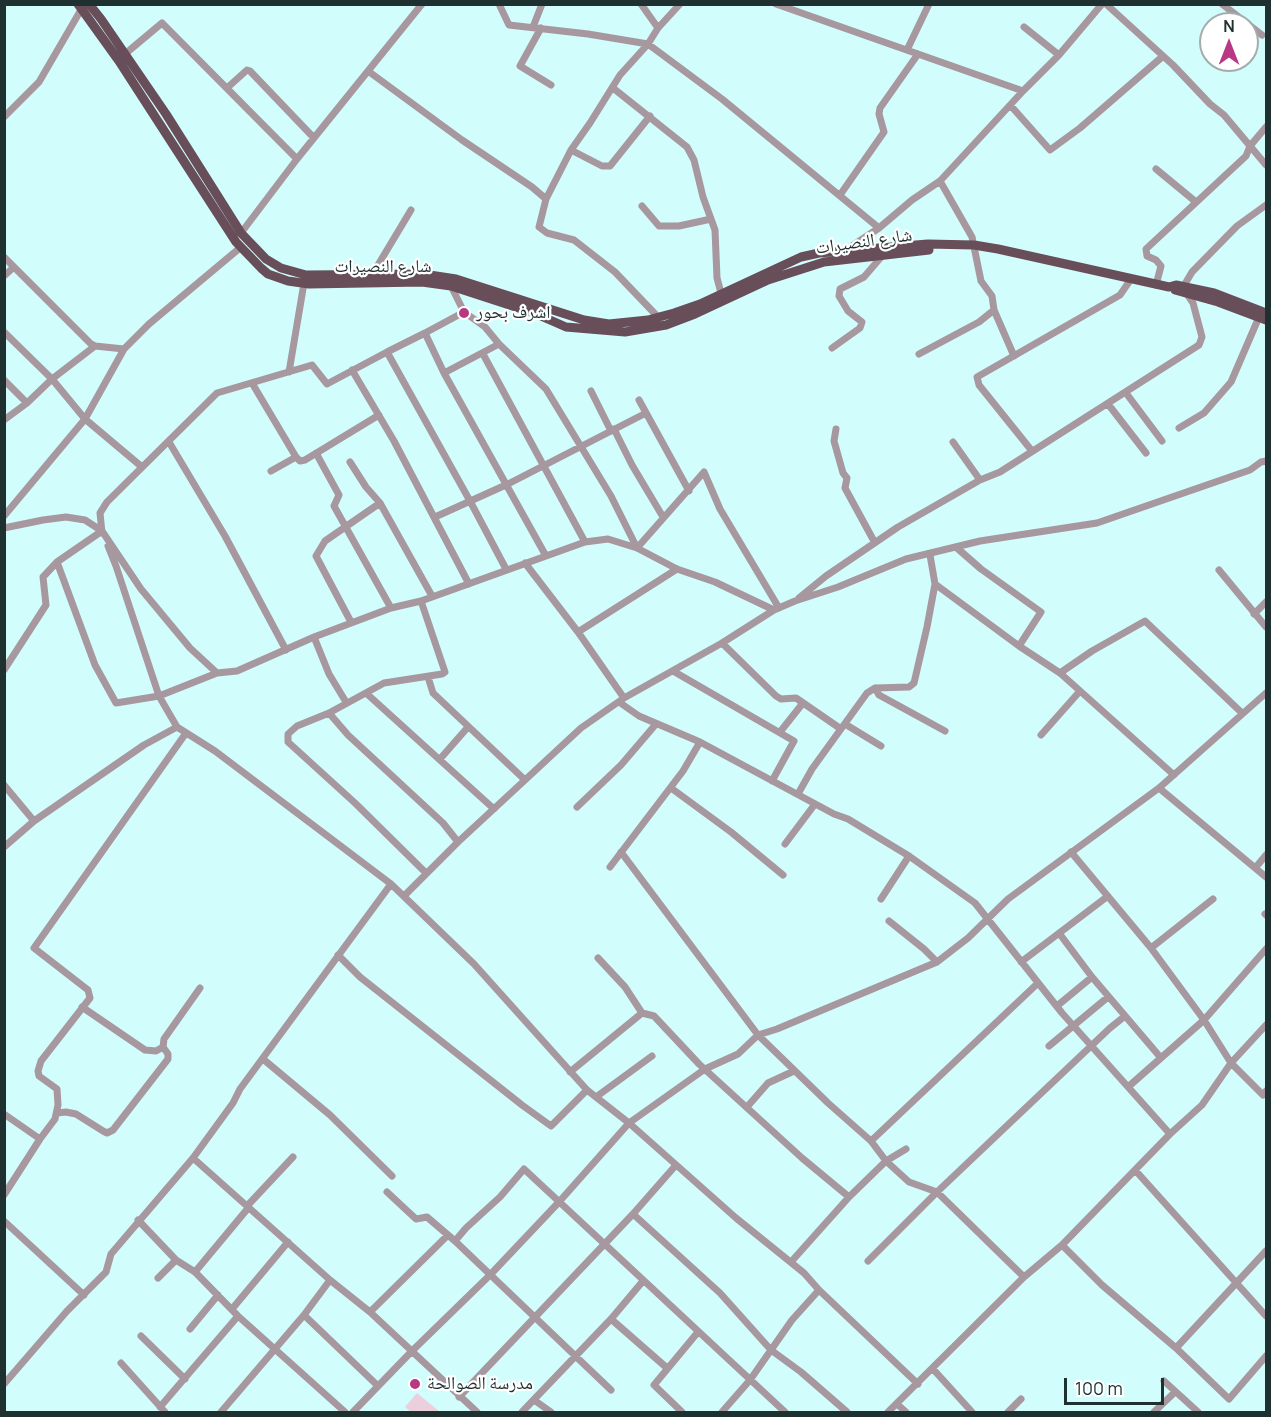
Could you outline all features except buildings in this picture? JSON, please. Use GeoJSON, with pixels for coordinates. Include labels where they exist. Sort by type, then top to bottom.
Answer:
{"type":"FeatureCollection","features":[{"type":"Feature","properties":{"kind":"main road","name":"شارع النصيرات"},"geometry":{"type":"LineString","coordinates":[[83,6],[102,19],[241,233],[266,259],[281,268],[306,275],[423,274],[456,279],[584,320],[609,324],[658,317],[700,303],[801,257],[846,250],[952,244],[974,245],[1169,287],[1264,317]]}},
{"type":"Feature","properties":{"kind":"main road","name":"شارع النصيرات"},"geometry":{"type":"LineString","coordinates":[[83,6],[231,235],[251,260],[268,274],[288,281],[304,283],[422,282],[452,286],[534,313],[566,327],[625,332],[666,325],[768,280],[824,262],[932,249],[952,244]]}},
{"type":"Feature","properties":{"kind":"street"},"geometry":{"type":"LineString","coordinates":[[499,4],[508,25],[588,34],[648,44],[722,99],[879,228]]}},
{"type":"Feature","properties":{"kind":"street"},"geometry":{"type":"LineString","coordinates":[[542,4],[537,28],[520,66],[551,85]]}},
{"type":"Feature","properties":{"kind":"street"},"geometry":{"type":"LineString","coordinates":[[641,4],[658,28]]}},
{"type":"Feature","properties":{"kind":"street"},"geometry":{"type":"LineString","coordinates":[[658,317],[615,272],[573,240],[547,233],[539,227],[546,199],[571,150],[620,75],[680,4]]}},
{"type":"Feature","properties":{"kind":"street"},"geometry":{"type":"LineString","coordinates":[[776,4],[1023,91]]}},
{"type":"Feature","properties":{"kind":"street"},"geometry":{"type":"LineString","coordinates":[[907,51],[929,4]]}},
{"type":"Feature","properties":{"kind":"street"},"geometry":{"type":"LineString","coordinates":[[846,250],[940,181],[1104,4],[1173,65],[1210,104],[1224,115],[1266,165]]}},
{"type":"Feature","properties":{"kind":"street"},"geometry":{"type":"LineString","coordinates":[[1222,4],[1262,36]]}},
{"type":"Feature","properties":{"kind":"street"},"geometry":{"type":"LineString","coordinates":[[241,233],[419,5]]}},
{"type":"Feature","properties":{"kind":"street"},"geometry":{"type":"LineString","coordinates":[[4,117],[39,82],[83,6]]}},
{"type":"Feature","properties":{"kind":"street"},"geometry":{"type":"LineString","coordinates":[[125,54],[162,23],[297,159]]}},
{"type":"Feature","properties":{"kind":"street"},"geometry":{"type":"LineString","coordinates":[[1024,27],[1059,55]]}},
{"type":"Feature","properties":{"kind":"street"},"geometry":{"type":"LineString","coordinates":[[840,195],[884,132],[880,108],[918,54]]}},
{"type":"Feature","properties":{"kind":"street"},"geometry":{"type":"LineString","coordinates":[[1011,106],[1050,150],[1080,128],[1162,57]]}},
{"type":"Feature","properties":{"kind":"street"},"geometry":{"type":"LineString","coordinates":[[227,88],[246,70],[250,71],[314,138]]}},
{"type":"Feature","properties":{"kind":"street"},"geometry":{"type":"LineString","coordinates":[[368,71],[546,199]]}},
{"type":"Feature","properties":{"kind":"street"},"geometry":{"type":"LineString","coordinates":[[613,88],[687,147],[694,160],[703,197],[715,230],[717,278],[721,293]]}},
{"type":"Feature","properties":{"kind":"street"},"geometry":{"type":"LineString","coordinates":[[571,150],[602,166],[610,166],[650,116]]}},
{"type":"Feature","properties":{"kind":"street"},"geometry":{"type":"LineString","coordinates":[[1156,285],[1161,266],[1156,260],[1146,256],[1146,249],[1246,156],[1250,146],[1266,127]]}},
{"type":"Feature","properties":{"kind":"street"},"geometry":{"type":"LineString","coordinates":[[1156,169],[1196,202]]}},
{"type":"Feature","properties":{"kind":"street"},"geometry":{"type":"LineString","coordinates":[[940,181],[972,237],[981,281],[992,296],[994,310],[1014,356]]}},
{"type":"Feature","properties":{"kind":"street"},"geometry":{"type":"LineString","coordinates":[[795,601],[812,586],[898,527],[980,480],[1000,472],[1199,345],[1202,341],[1193,303],[1184,291],[1192,272],[1237,226],[1266,205]]}},
{"type":"Feature","properties":{"kind":"street"},"geometry":{"type":"LineString","coordinates":[[642,206],[659,226],[679,226],[711,219]]}},
{"type":"Feature","properties":{"kind":"street"},"geometry":{"type":"LineString","coordinates":[[372,275],[411,210]]}},
{"type":"Feature","properties":{"kind":"street"},"geometry":{"type":"LineString","coordinates":[[4,516],[85,419],[124,349],[149,324],[241,247]]}},
{"type":"Feature","properties":{"kind":"street"},"geometry":{"type":"LineString","coordinates":[[832,348],[860,328],[862,322],[848,310],[839,297],[840,289],[864,278],[882,256]]}},
{"type":"Feature","properties":{"kind":"street"},"geometry":{"type":"LineString","coordinates":[[4,257],[95,346],[124,349]]}},
{"type":"Feature","properties":{"kind":"street"},"geometry":{"type":"LineString","coordinates":[[4,276],[14,267]]}},
{"type":"Feature","properties":{"kind":"street"},"geometry":{"type":"LineString","coordinates":[[1032,451],[979,385],[977,376],[1120,296],[1131,279]]}},
{"type":"Feature","properties":{"kind":"street"},"geometry":{"type":"LineString","coordinates":[[289,372],[304,283]]}},
{"type":"Feature","properties":{"kind":"street"},"geometry":{"type":"LineString","coordinates":[[452,286],[464,312],[485,327],[499,344],[546,389],[610,496],[637,548]]}},
{"type":"Feature","properties":{"kind":"street"},"geometry":{"type":"LineString","coordinates":[[919,354],[979,322],[994,310]]}},
{"type":"Feature","properties":{"kind":"street"},"geometry":{"type":"LineString","coordinates":[[464,312],[327,384],[312,365],[217,393],[107,502],[100,513],[102,531],[116,566],[159,696],[177,728],[215,751],[391,884],[474,964],[587,1090],[629,1123],[735,1218],[791,1262],[918,1384]]}},
{"type":"Feature","properties":{"kind":"street"},"geometry":{"type":"LineString","coordinates":[[1179,428],[1204,413],[1231,382],[1264,317]]}},
{"type":"Feature","properties":{"kind":"street"},"geometry":{"type":"LineString","coordinates":[[4,332],[52,379],[85,419],[142,467]]}},
{"type":"Feature","properties":{"kind":"street"},"geometry":{"type":"LineString","coordinates":[[425,333],[444,373],[508,484],[546,556]]}},
{"type":"Feature","properties":{"kind":"street"},"geometry":{"type":"LineString","coordinates":[[444,373],[499,344]]}},
{"type":"Feature","properties":{"kind":"street"},"geometry":{"type":"LineString","coordinates":[[4,420],[95,346]]}},
{"type":"Feature","properties":{"kind":"street"},"geometry":{"type":"LineString","coordinates":[[387,352],[506,569]]}},
{"type":"Feature","properties":{"kind":"street"},"geometry":{"type":"LineString","coordinates":[[483,354],[585,542]]}},
{"type":"Feature","properties":{"kind":"street"},"geometry":{"type":"LineString","coordinates":[[352,370],[379,415],[469,584]]}},
{"type":"Feature","properties":{"kind":"street"},"geometry":{"type":"LineString","coordinates":[[4,380],[27,403]]}},
{"type":"Feature","properties":{"kind":"street"},"geometry":{"type":"LineString","coordinates":[[252,383],[296,457],[300,460],[305,460],[379,415]]}},
{"type":"Feature","properties":{"kind":"street"},"geometry":{"type":"LineString","coordinates":[[591,391],[663,517]]}},
{"type":"Feature","properties":{"kind":"street"},"geometry":{"type":"LineString","coordinates":[[1126,393],[1162,441]]}},
{"type":"Feature","properties":{"kind":"street"},"geometry":{"type":"LineString","coordinates":[[639,400],[688,491]]}},
{"type":"Feature","properties":{"kind":"street"},"geometry":{"type":"LineString","coordinates":[[1108,404],[1146,453]]}},
{"type":"Feature","properties":{"kind":"street"},"geometry":{"type":"LineString","coordinates":[[435,518],[508,484],[646,413]]}},
{"type":"Feature","properties":{"kind":"street"},"geometry":{"type":"LineString","coordinates":[[836,429],[834,441],[843,473],[847,478],[845,488],[875,543]]}},
{"type":"Feature","properties":{"kind":"street"},"geometry":{"type":"LineString","coordinates":[[169,442],[225,536],[286,650]]}},
{"type":"Feature","properties":{"kind":"street"},"geometry":{"type":"LineString","coordinates":[[953,442],[980,480]]}},
{"type":"Feature","properties":{"kind":"street"},"geometry":{"type":"LineString","coordinates":[[316,453],[339,495],[334,506],[391,608]]}},
{"type":"Feature","properties":{"kind":"street"},"geometry":{"type":"LineString","coordinates":[[271,471],[296,457]]}},
{"type":"Feature","properties":{"kind":"street"},"geometry":{"type":"LineString","coordinates":[[404,896],[458,842],[581,728],[622,700],[722,643],[776,609],[906,559],[980,541],[1097,523],[1250,470],[1266,461]]}},
{"type":"Feature","properties":{"kind":"street"},"geometry":{"type":"LineString","coordinates":[[350,462],[366,487],[380,503],[432,596]]}},
{"type":"Feature","properties":{"kind":"street"},"geometry":{"type":"LineString","coordinates":[[637,548],[704,472],[720,509],[776,609]]}},
{"type":"Feature","properties":{"kind":"street"},"geometry":{"type":"LineString","coordinates":[[351,622],[316,556],[325,541],[380,503]]}},
{"type":"Feature","properties":{"kind":"street"},"geometry":{"type":"LineString","coordinates":[[4,528],[66,517],[85,520],[102,531],[141,589],[190,648],[217,672]]}},
{"type":"Feature","properties":{"kind":"street"},"geometry":{"type":"LineString","coordinates":[[4,670],[46,605],[43,577],[57,562],[102,531]]}},
{"type":"Feature","properties":{"kind":"street"},"geometry":{"type":"LineString","coordinates":[[57,562],[94,665],[116,704],[159,696],[217,672],[237,671],[351,622],[391,608],[421,601],[585,542],[608,539],[637,548],[677,569],[715,582],[776,609]]}},
{"type":"Feature","properties":{"kind":"street"},"geometry":{"type":"LineString","coordinates":[[957,548],[981,569],[1041,612],[1019,646]]}},
{"type":"Feature","properties":{"kind":"street"},"geometry":{"type":"LineString","coordinates":[[798,794],[812,769],[862,698],[875,688],[909,687],[914,683],[935,584],[930,555]]}},
{"type":"Feature","properties":{"kind":"street"},"geometry":{"type":"LineString","coordinates":[[525,563],[578,632],[622,700],[639,716],[700,742],[815,804],[848,819],[909,856],[975,903],[987,921],[1073,1026],[1170,1134]]}},
{"type":"Feature","properties":{"kind":"street"},"geometry":{"type":"LineString","coordinates":[[578,632],[677,569]]}},
{"type":"Feature","properties":{"kind":"street"},"geometry":{"type":"LineString","coordinates":[[1219,570],[1266,627]]}},
{"type":"Feature","properties":{"kind":"street"},"geometry":{"type":"LineString","coordinates":[[935,584],[1060,673],[1173,775]]}},
{"type":"Feature","properties":{"kind":"street"},"geometry":{"type":"LineString","coordinates":[[421,601],[445,672],[428,677],[384,683],[329,713],[297,726],[288,734],[288,742],[355,803],[426,873]]}},
{"type":"Feature","properties":{"kind":"street"},"geometry":{"type":"LineString","coordinates":[[1254,614],[1266,602]]}},
{"type":"Feature","properties":{"kind":"street"},"geometry":{"type":"LineString","coordinates":[[1060,673],[1092,651],[1145,621],[1242,713]]}},
{"type":"Feature","properties":{"kind":"street"},"geometry":{"type":"LineString","coordinates":[[314,637],[329,674],[346,702]]}},
{"type":"Feature","properties":{"kind":"street"},"geometry":{"type":"LineString","coordinates":[[722,643],[776,696],[781,699],[796,698],[881,746]]}},
{"type":"Feature","properties":{"kind":"street"},"geometry":{"type":"LineString","coordinates":[[673,671],[794,741],[772,781]]}},
{"type":"Feature","properties":{"kind":"street"},"geometry":{"type":"LineString","coordinates":[[428,677],[433,693],[525,780]]}},
{"type":"Feature","properties":{"kind":"street"},"geometry":{"type":"LineString","coordinates":[[875,688],[879,695],[945,731]]}},
{"type":"Feature","properties":{"kind":"street"},"geometry":{"type":"LineString","coordinates":[[1041,735],[1080,691]]}},
{"type":"Feature","properties":{"kind":"street"},"geometry":{"type":"LineString","coordinates":[[366,693],[494,808]]}},
{"type":"Feature","properties":{"kind":"street"},"geometry":{"type":"LineString","coordinates":[[353,1413],[412,1351],[490,1275],[629,1123],[705,1069],[738,1054],[758,1035],[937,962],[987,921],[1008,900],[1159,788],[1266,694]]}},
{"type":"Feature","properties":{"kind":"street"},"geometry":{"type":"LineString","coordinates":[[780,732],[803,703]]}},
{"type":"Feature","properties":{"kind":"street"},"geometry":{"type":"LineString","coordinates":[[329,713],[348,735],[443,824],[458,842]]}},
{"type":"Feature","properties":{"kind":"street"},"geometry":{"type":"LineString","coordinates":[[577,807],[621,765],[656,724]]}},
{"type":"Feature","properties":{"kind":"street"},"geometry":{"type":"LineString","coordinates":[[440,759],[468,727]]}},
{"type":"Feature","properties":{"kind":"street"},"geometry":{"type":"LineString","coordinates":[[4,847],[34,821],[144,745],[177,728]]}},
{"type":"Feature","properties":{"kind":"street"},"geometry":{"type":"LineString","coordinates":[[4,1195],[57,1113],[57,1089],[39,1076],[41,1060],[90,998],[88,990],[34,948],[186,733]]}},
{"type":"Feature","properties":{"kind":"street"},"geometry":{"type":"LineString","coordinates":[[610,867],[671,788],[694,756],[700,742]]}},
{"type":"Feature","properties":{"kind":"street"},"geometry":{"type":"LineString","coordinates":[[4,785],[34,821]]}},
{"type":"Feature","properties":{"kind":"street"},"geometry":{"type":"LineString","coordinates":[[671,788],[731,832],[783,875]]}},
{"type":"Feature","properties":{"kind":"street"},"geometry":{"type":"LineString","coordinates":[[1159,788],[1266,877]]}},
{"type":"Feature","properties":{"kind":"street"},"geometry":{"type":"LineString","coordinates":[[785,844],[815,804]]}},
{"type":"Feature","properties":{"kind":"street"},"geometry":{"type":"LineString","coordinates":[[621,852],[758,1035],[871,1141],[886,1161],[909,1182],[937,1192],[1024,1277]]}},
{"type":"Feature","properties":{"kind":"street"},"geometry":{"type":"LineString","coordinates":[[1071,852],[1151,948],[1204,1020],[1231,1063],[1263,1095],[1266,1091]]}},
{"type":"Feature","properties":{"kind":"street"},"geometry":{"type":"LineString","coordinates":[[1256,867],[1266,855]]}},
{"type":"Feature","properties":{"kind":"street"},"geometry":{"type":"LineString","coordinates":[[881,899],[909,856]]}},
{"type":"Feature","properties":{"kind":"street"},"geometry":{"type":"LineString","coordinates":[[4,1384],[66,1311],[106,1272],[111,1254],[193,1158],[391,884]]}},
{"type":"Feature","properties":{"kind":"street"},"geometry":{"type":"LineString","coordinates":[[1021,962],[1108,896]]}},
{"type":"Feature","properties":{"kind":"street"},"geometry":{"type":"LineString","coordinates":[[1151,948],[1213,899]]}},
{"type":"Feature","properties":{"kind":"street"},"geometry":{"type":"LineString","coordinates":[[890,921],[937,962]]}},
{"type":"Feature","properties":{"kind":"street"},"geometry":{"type":"LineString","coordinates":[[1059,933],[1108,997],[1161,1058]]}},
{"type":"Feature","properties":{"kind":"street"},"geometry":{"type":"LineString","coordinates":[[1128,1087],[1204,1020],[1266,949]]}},
{"type":"Feature","properties":{"kind":"street"},"geometry":{"type":"LineString","coordinates":[[338,955],[360,977],[551,1126],[587,1090]]}},
{"type":"Feature","properties":{"kind":"street"},"geometry":{"type":"LineString","coordinates":[[598,958],[625,987],[642,1013],[654,1016],[705,1069],[802,1158],[849,1197]]}},
{"type":"Feature","properties":{"kind":"street"},"geometry":{"type":"LineString","coordinates":[[1057,1006],[1092,977]]}},
{"type":"Feature","properties":{"kind":"street"},"geometry":{"type":"LineString","coordinates":[[871,1141],[1038,983]]}},
{"type":"Feature","properties":{"kind":"street"},"geometry":{"type":"LineString","coordinates":[[57,1113],[76,1114],[107,1133],[113,1130],[168,1059],[168,1054],[163,1047],[164,1039],[200,988]]}},
{"type":"Feature","properties":{"kind":"street"},"geometry":{"type":"LineString","coordinates":[[1049,1046],[1108,997]]}},
{"type":"Feature","properties":{"kind":"street"},"geometry":{"type":"LineString","coordinates":[[82,1007],[145,1050],[156,1051],[163,1047]]}},
{"type":"Feature","properties":{"kind":"street"},"geometry":{"type":"LineString","coordinates":[[570,1072],[642,1013]]}},
{"type":"Feature","properties":{"kind":"street"},"geometry":{"type":"LineString","coordinates":[[868,1261],[937,1192],[1125,1016]]}},
{"type":"Feature","properties":{"kind":"street"},"geometry":{"type":"LineString","coordinates":[[888,1413],[1024,1277],[1062,1245],[1170,1134],[1202,1105],[1231,1063],[1266,1025]]}},
{"type":"Feature","properties":{"kind":"street"},"geometry":{"type":"LineString","coordinates":[[596,1097],[652,1056]]}},
{"type":"Feature","properties":{"kind":"street"},"geometry":{"type":"LineString","coordinates":[[263,1059],[330,1115],[392,1176]]}},
{"type":"Feature","properties":{"kind":"street"},"geometry":{"type":"LineString","coordinates":[[747,1107],[768,1083],[794,1071]]}},
{"type":"Feature","properties":{"kind":"street"},"geometry":{"type":"LineString","coordinates":[[4,1114],[40,1139]]}},
{"type":"Feature","properties":{"kind":"street"},"geometry":{"type":"LineString","coordinates":[[791,1262],[849,1197],[886,1161],[906,1149]]}},
{"type":"Feature","properties":{"kind":"street"},"geometry":{"type":"LineString","coordinates":[[195,1272],[248,1206],[293,1157]]}},
{"type":"Feature","properties":{"kind":"street"},"geometry":{"type":"LineString","coordinates":[[193,1158],[330,1280],[370,1312],[477,1413]]}},
{"type":"Feature","properties":{"kind":"street"},"geometry":{"type":"LineString","coordinates":[[459,1396],[604,1245],[676,1165]]}},
{"type":"Feature","properties":{"kind":"street"},"geometry":{"type":"LineString","coordinates":[[456,1241],[524,1169],[785,1413]]}},
{"type":"Feature","properties":{"kind":"street"},"geometry":{"type":"LineString","coordinates":[[1136,1170],[1266,1316]]}},
{"type":"Feature","properties":{"kind":"street"},"geometry":{"type":"LineString","coordinates":[[387,1192],[416,1219],[427,1217],[456,1241],[611,1390]]}},
{"type":"Feature","properties":{"kind":"street"},"geometry":{"type":"LineString","coordinates":[[633,1214],[720,1293],[771,1350],[801,1372],[847,1413]]}},
{"type":"Feature","properties":{"kind":"street"},"geometry":{"type":"LineString","coordinates":[[138,1220],[176,1260],[195,1272],[238,1316],[345,1413]]}},
{"type":"Feature","properties":{"kind":"street"},"geometry":{"type":"LineString","coordinates":[[4,1221],[84,1295]]}},
{"type":"Feature","properties":{"kind":"street"},"geometry":{"type":"LineString","coordinates":[[370,1312],[448,1235]]}},
{"type":"Feature","properties":{"kind":"street"},"geometry":{"type":"LineString","coordinates":[[232,1309],[288,1242]]}},
{"type":"Feature","properties":{"kind":"street"},"geometry":{"type":"LineString","coordinates":[[1062,1245],[1102,1285],[1176,1348],[1228,1399],[1266,1356]]}},
{"type":"Feature","properties":{"kind":"street"},"geometry":{"type":"LineString","coordinates":[[1176,1348],[1266,1251]]}},
{"type":"Feature","properties":{"kind":"street"},"geometry":{"type":"LineString","coordinates":[[158,1278],[176,1260]]}},
{"type":"Feature","properties":{"kind":"street"},"geometry":{"type":"LineString","coordinates":[[224,1411],[304,1315],[330,1280]]}},
{"type":"Feature","properties":{"kind":"street"},"geometry":{"type":"LineString","coordinates":[[522,1413],[643,1281]]}},
{"type":"Feature","properties":{"kind":"street"},"geometry":{"type":"LineString","coordinates":[[722,1413],[750,1380],[792,1320],[819,1290]]}},
{"type":"Feature","properties":{"kind":"street"},"geometry":{"type":"LineString","coordinates":[[190,1329],[218,1295]]}},
{"type":"Feature","properties":{"kind":"street"},"geometry":{"type":"LineString","coordinates":[[304,1315],[378,1386]]}},
{"type":"Feature","properties":{"kind":"street"},"geometry":{"type":"LineString","coordinates":[[121,1363],[163,1410],[238,1316]]}},
{"type":"Feature","properties":{"kind":"street"},"geometry":{"type":"LineString","coordinates":[[611,1318],[668,1368]]}},
{"type":"Feature","properties":{"kind":"street"},"geometry":{"type":"LineString","coordinates":[[682,1413],[654,1385],[698,1332]]}},
{"type":"Feature","properties":{"kind":"street"},"geometry":{"type":"LineString","coordinates":[[141,1336],[186,1379]]}},
{"type":"Feature","properties":{"kind":"street"},"geometry":{"type":"LineString","coordinates":[[933,1369],[972,1413]]}},
{"type":"Feature","properties":{"kind":"street"},"geometry":{"type":"LineString","coordinates":[[1164,1381],[1198,1413]]}},
{"type":"Feature","properties":{"kind":"street"},"geometry":{"type":"LineString","coordinates":[[1154,1413],[1175,1392]]}},
{"type":"Feature","properties":{"kind":"street"},"geometry":{"type":"LineString","coordinates":[[1008,1413],[1021,1399]]}},
{"type":"Feature","properties":{"kind":"street"},"geometry":{"type":"LineString","coordinates":[[534,1400],[551,1413]]}},
{"type":"Feature","properties":{"kind":"street"},"geometry":{"type":"LineString","coordinates":[[897,1404],[906,1413]]}},
{"type":"Feature","properties":{"kind":"shaded area"},"geometry":{"type":"Polygon","coordinates":[[[417,1393],[440,1412],[411,1412],[405,1407],[417,1393]]]}},
{"type":"Feature","properties":{"kind":"place","name":"اشرف بحور"},"geometry":{"type":"Point","coordinates":[464,313]}},
{"type":"Feature","properties":{"kind":"place","name":"مدرسة الصوالحة"},"geometry":{"type":"Point","coordinates":[415,1384]}}]}
